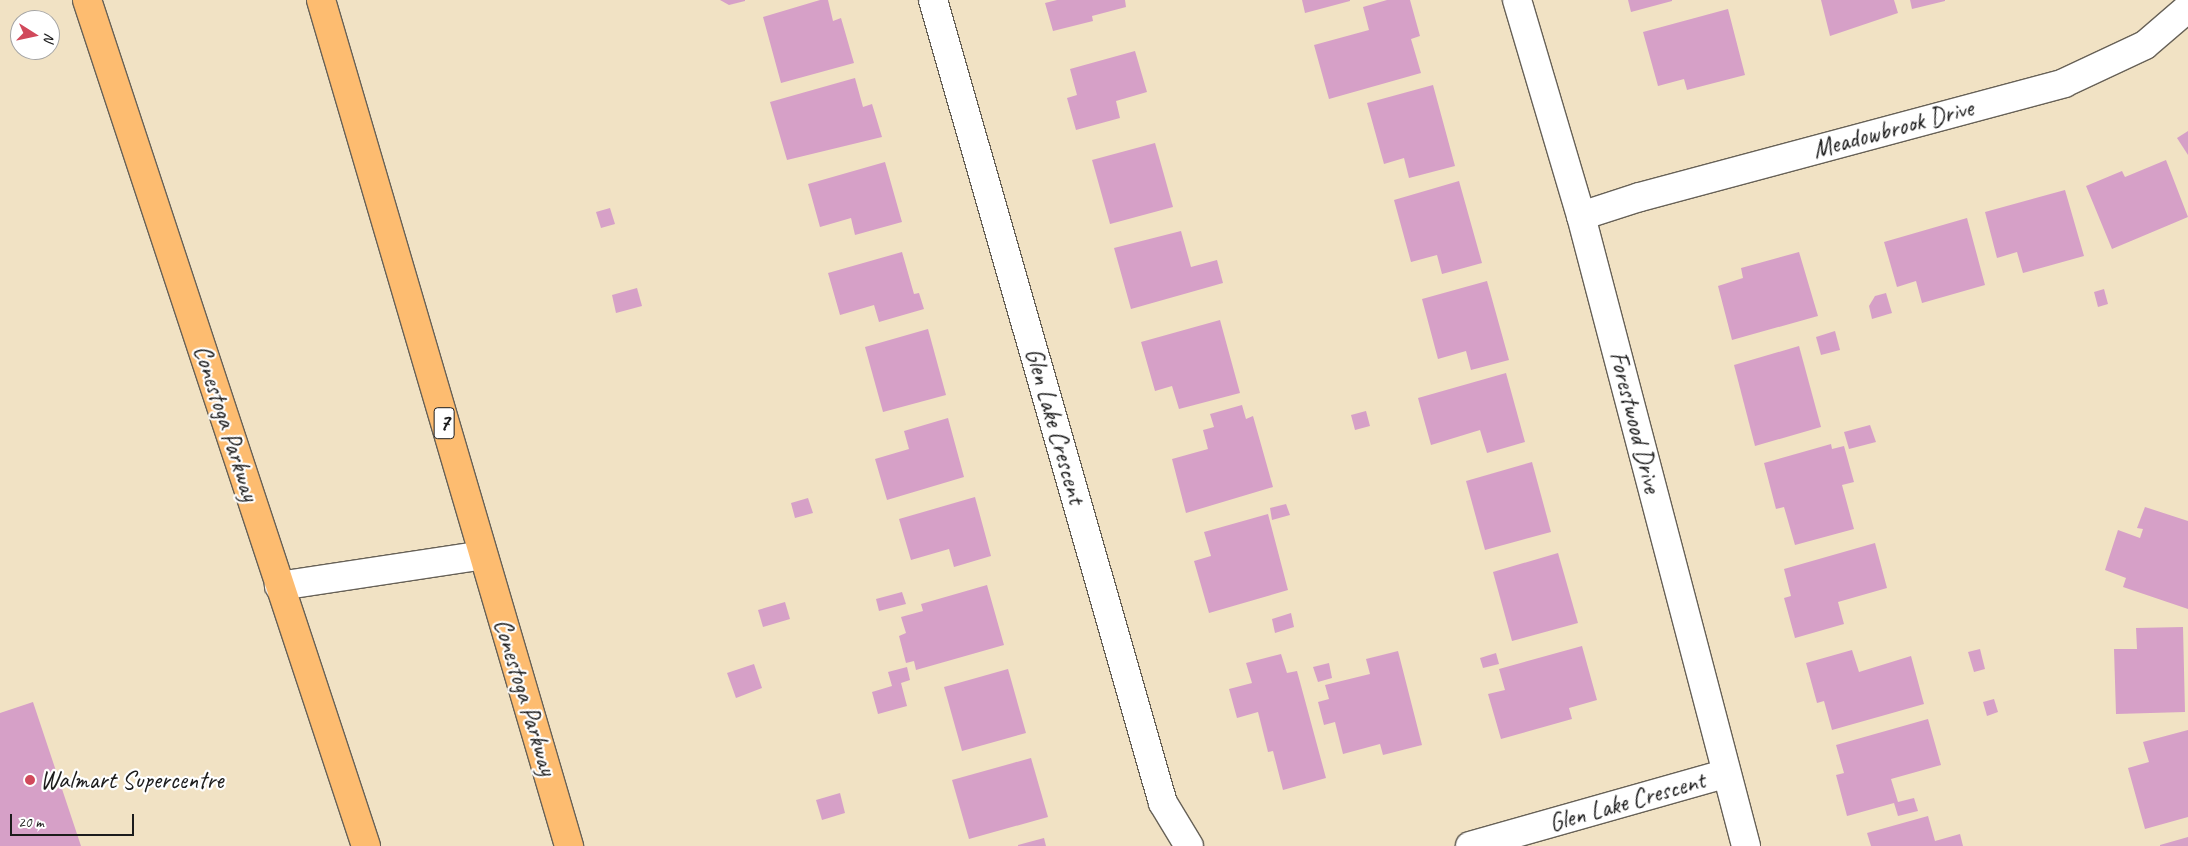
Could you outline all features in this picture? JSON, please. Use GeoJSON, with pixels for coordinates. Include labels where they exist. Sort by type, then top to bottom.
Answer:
{"type":"FeatureCollection","features":[{"type":"Feature","properties":{"kind":"highway","name":"Conestoga Parkway"},"geometry":{"type":"LineString","coordinates":[[87,0],[366,846]]}},
{"type":"Feature","properties":{"kind":"highway","name":"Conestoga Parkway"},"geometry":{"type":"LineString","coordinates":[[321,0],[569,846]]}},
{"type":"Feature","properties":{"kind":"street","name":"Glen Lake Crescent"},"geometry":{"type":"LineString","coordinates":[[932,0],[1163,803],[1189,846]]}},
{"type":"Feature","properties":{"kind":"street","name":"Forestwood Drive"},"geometry":{"type":"LineString","coordinates":[[1517,0],[1581,216],[1746,846]]}},
{"type":"Feature","properties":{"kind":"street","name":"Meadowbrook Drive"},"geometry":{"type":"LineString","coordinates":[[1581,216],[1640,197],[2064,83],[2145,45],[2188,8]]}},
{"type":"Feature","properties":{"kind":"street"},"geometry":{"type":"LineString","coordinates":[[279,586],[483,555]]}},
{"type":"Feature","properties":{"kind":"street","name":"Glen Lake Crescent"},"geometry":{"type":"LineString","coordinates":[[1470,846],[1726,774]]}},
{"type":"Feature","properties":{"kind":"building"},"geometry":{"type":"Polygon","coordinates":[[[720,0],[745,0],[745,1],[729,5],[720,0]]]}},
{"type":"Feature","properties":{"kind":"building"},"geometry":{"type":"Polygon","coordinates":[[[820,0],[828,0],[833,21],[841,18],[854,63],[781,83],[763,17],[820,0]]]}},
{"type":"Feature","properties":{"kind":"building"},"geometry":{"type":"Polygon","coordinates":[[[1057,0],[1125,0],[1126,7],[1092,16],[1093,21],[1053,31],[1045,3],[1057,0]]]}},
{"type":"Feature","properties":{"kind":"building"},"geometry":{"type":"Polygon","coordinates":[[[1302,0],[1350,0],[1350,1],[1305,13],[1302,0]]]}},
{"type":"Feature","properties":{"kind":"building"},"geometry":{"type":"Polygon","coordinates":[[[1387,0],[1410,0],[1420,36],[1411,39],[1421,73],[1329,99],[1314,45],[1369,30],[1363,7],[1387,0]]]}},
{"type":"Feature","properties":{"kind":"building"},"geometry":{"type":"Polygon","coordinates":[[[1628,0],[1672,0],[1672,1],[1631,12],[1628,0]]]}},
{"type":"Feature","properties":{"kind":"building"},"geometry":{"type":"Polygon","coordinates":[[[1821,0],[1894,0],[1898,13],[1830,36],[1821,0]]]}},
{"type":"Feature","properties":{"kind":"building"},"geometry":{"type":"Polygon","coordinates":[[[1910,0],[1945,0],[1945,1],[1912,9],[1910,0]]]}},
{"type":"Feature","properties":{"kind":"building"},"geometry":{"type":"Polygon","coordinates":[[[1728,9],[1745,75],[1687,90],[1684,79],[1658,86],[1643,32],[1728,9]]]}},
{"type":"Feature","properties":{"kind":"building"},"geometry":{"type":"Polygon","coordinates":[[[1135,51],[1147,92],[1116,101],[1120,118],[1076,130],[1067,98],[1077,95],[1070,69],[1135,51]]]}},
{"type":"Feature","properties":{"kind":"building"},"geometry":{"type":"Polygon","coordinates":[[[855,78],[863,107],[872,104],[882,137],[787,160],[770,102],[855,78]]]}},
{"type":"Feature","properties":{"kind":"building"},"geometry":{"type":"Polygon","coordinates":[[[1433,85],[1455,166],[1409,178],[1404,158],[1384,164],[1367,103],[1433,85]]]}},
{"type":"Feature","properties":{"kind":"building"},"geometry":{"type":"Polygon","coordinates":[[[2188,131],[2188,155],[2177,138],[2188,131]]]}},
{"type":"Feature","properties":{"kind":"building"},"geometry":{"type":"Polygon","coordinates":[[[1155,143],[1173,207],[1110,224],[1092,160],[1155,143]]]}},
{"type":"Feature","properties":{"kind":"building"},"geometry":{"type":"Polygon","coordinates":[[[2166,160],[2188,217],[2112,249],[2086,186],[2122,171],[2125,177],[2166,160]]]}},
{"type":"Feature","properties":{"kind":"building"},"geometry":{"type":"Polygon","coordinates":[[[885,162],[902,222],[855,235],[851,218],[820,227],[808,184],[885,162]]]}},
{"type":"Feature","properties":{"kind":"building"},"geometry":{"type":"Polygon","coordinates":[[[1459,181],[1482,263],[1442,274],[1437,255],[1411,262],[1394,200],[1459,181]]]}},
{"type":"Feature","properties":{"kind":"building"},"geometry":{"type":"Polygon","coordinates":[[[2065,190],[2084,256],[2023,273],[2017,252],[1997,258],[1985,212],[2065,190]]]}},
{"type":"Feature","properties":{"kind":"building"},"geometry":{"type":"Polygon","coordinates":[[[610,208],[615,224],[601,228],[596,212],[610,208]]]}},
{"type":"Feature","properties":{"kind":"building"},"geometry":{"type":"Polygon","coordinates":[[[1967,218],[1985,285],[1922,303],[1916,281],[1897,287],[1884,242],[1967,218]]]}},
{"type":"Feature","properties":{"kind":"building"},"geometry":{"type":"Polygon","coordinates":[[[1181,231],[1191,267],[1217,260],[1223,283],[1131,309],[1114,248],[1181,231]]]}},
{"type":"Feature","properties":{"kind":"building"},"geometry":{"type":"Polygon","coordinates":[[[902,252],[914,294],[919,293],[924,309],[879,322],[874,305],[840,315],[828,273],[902,252]]]}},
{"type":"Feature","properties":{"kind":"building"},"geometry":{"type":"Polygon","coordinates":[[[1799,252],[1818,316],[1732,340],[1718,286],[1743,278],[1741,268],[1799,252]]]}},
{"type":"Feature","properties":{"kind":"building"},"geometry":{"type":"Polygon","coordinates":[[[1487,281],[1509,360],[1471,370],[1466,351],[1438,359],[1422,299],[1487,281]]]}},
{"type":"Feature","properties":{"kind":"building"},"geometry":{"type":"Polygon","coordinates":[[[637,288],[642,306],[616,313],[612,295],[637,288]]]}},
{"type":"Feature","properties":{"kind":"building"},"geometry":{"type":"Polygon","coordinates":[[[2104,289],[2108,304],[2098,307],[2094,292],[2104,289]]]}},
{"type":"Feature","properties":{"kind":"building"},"geometry":{"type":"Polygon","coordinates":[[[1886,293],[1892,313],[1872,319],[1869,306],[1875,296],[1886,293]]]}},
{"type":"Feature","properties":{"kind":"building"},"geometry":{"type":"Polygon","coordinates":[[[1220,320],[1240,393],[1179,409],[1172,386],[1155,391],[1141,342],[1220,320]]]}},
{"type":"Feature","properties":{"kind":"building"},"geometry":{"type":"Polygon","coordinates":[[[928,329],[946,395],[883,412],[865,347],[928,329]]]}},
{"type":"Feature","properties":{"kind":"building"},"geometry":{"type":"Polygon","coordinates":[[[1835,331],[1840,350],[1821,355],[1816,337],[1835,331]]]}},
{"type":"Feature","properties":{"kind":"building"},"geometry":{"type":"Polygon","coordinates":[[[1799,346],[1821,427],[1755,446],[1734,365],[1799,346]]]}},
{"type":"Feature","properties":{"kind":"building"},"geometry":{"type":"Polygon","coordinates":[[[1506,373],[1525,442],[1487,453],[1480,430],[1431,445],[1418,398],[1506,373]]]}},
{"type":"Feature","properties":{"kind":"building"},"geometry":{"type":"Polygon","coordinates":[[[1242,405],[1246,419],[1253,416],[1273,487],[1186,513],[1172,459],[1208,449],[1203,430],[1214,427],[1210,414],[1242,405]]]}},
{"type":"Feature","properties":{"kind":"building"},"geometry":{"type":"Polygon","coordinates":[[[1366,411],[1370,426],[1355,430],[1351,415],[1366,411]]]}},
{"type":"Feature","properties":{"kind":"building"},"geometry":{"type":"Polygon","coordinates":[[[948,418],[964,477],[887,500],[875,459],[909,449],[904,431],[948,418]]]}},
{"type":"Feature","properties":{"kind":"building"},"geometry":{"type":"Polygon","coordinates":[[[1870,425],[1876,442],[1849,449],[1844,432],[1870,425]]]}},
{"type":"Feature","properties":{"kind":"building"},"geometry":{"type":"Polygon","coordinates":[[[1831,444],[1832,449],[1844,446],[1854,482],[1842,485],[1854,529],[1795,545],[1784,507],[1776,509],[1764,463],[1831,444]]]}},
{"type":"Feature","properties":{"kind":"building"},"geometry":{"type":"Polygon","coordinates":[[[1532,462],[1551,532],[1485,550],[1466,481],[1532,462]]]}},
{"type":"Feature","properties":{"kind":"building"},"geometry":{"type":"Polygon","coordinates":[[[975,497],[991,556],[954,567],[949,549],[911,560],[899,519],[975,497]]]}},
{"type":"Feature","properties":{"kind":"building"},"geometry":{"type":"Polygon","coordinates":[[[808,498],[813,513],[795,518],[791,503],[808,498]]]}},
{"type":"Feature","properties":{"kind":"building"},"geometry":{"type":"Polygon","coordinates":[[[1286,504],[1290,515],[1272,520],[1270,508],[1286,504]]]}},
{"type":"Feature","properties":{"kind":"building"},"geometry":{"type":"Polygon","coordinates":[[[2145,507],[2188,521],[2188,609],[2123,587],[2126,578],[2105,570],[2118,530],[2140,538],[2143,529],[2137,528],[2145,507]]]}},
{"type":"Feature","properties":{"kind":"building"},"geometry":{"type":"Polygon","coordinates":[[[1268,514],[1288,590],[1209,613],[1194,561],[1211,556],[1204,532],[1268,514]]]}},
{"type":"Feature","properties":{"kind":"building"},"geometry":{"type":"Polygon","coordinates":[[[1875,543],[1887,588],[1838,602],[1844,624],[1795,638],[1784,598],[1791,596],[1784,569],[1875,543]]]}},
{"type":"Feature","properties":{"kind":"building"},"geometry":{"type":"Polygon","coordinates":[[[1558,553],[1578,623],[1512,641],[1493,572],[1558,553]]]}},
{"type":"Feature","properties":{"kind":"building"},"geometry":{"type":"Polygon","coordinates":[[[987,585],[1004,645],[916,670],[914,661],[906,663],[899,636],[906,633],[901,617],[923,611],[921,604],[987,585]]]}},
{"type":"Feature","properties":{"kind":"building"},"geometry":{"type":"Polygon","coordinates":[[[902,592],[906,604],[879,611],[876,599],[902,592]]]}},
{"type":"Feature","properties":{"kind":"building"},"geometry":{"type":"Polygon","coordinates":[[[785,602],[790,619],[763,627],[758,610],[785,602]]]}},
{"type":"Feature","properties":{"kind":"building"},"geometry":{"type":"Polygon","coordinates":[[[1291,613],[1294,627],[1275,633],[1272,619],[1291,613]]]}},
{"type":"Feature","properties":{"kind":"building"},"geometry":{"type":"Polygon","coordinates":[[[2183,627],[2185,712],[2116,714],[2114,649],[2137,649],[2136,628],[2183,627]]]}},
{"type":"Feature","properties":{"kind":"building"},"geometry":{"type":"Polygon","coordinates":[[[1582,646],[1597,700],[1569,708],[1572,719],[1501,739],[1488,694],[1505,690],[1499,669],[1582,646]]]}},
{"type":"Feature","properties":{"kind":"building"},"geometry":{"type":"Polygon","coordinates":[[[1980,649],[1985,669],[1974,672],[1968,652],[1980,649]]]}},
{"type":"Feature","properties":{"kind":"building"},"geometry":{"type":"Polygon","coordinates":[[[1852,650],[1859,672],[1911,656],[1924,704],[1832,730],[1824,701],[1817,703],[1806,663],[1852,650]]]}},
{"type":"Feature","properties":{"kind":"building"},"geometry":{"type":"Polygon","coordinates":[[[1398,651],[1422,745],[1383,755],[1380,744],[1343,754],[1335,722],[1324,725],[1318,702],[1329,699],[1325,685],[1370,674],[1366,659],[1398,651]]]}},
{"type":"Feature","properties":{"kind":"building"},"geometry":{"type":"Polygon","coordinates":[[[1496,653],[1499,664],[1483,668],[1480,658],[1496,653]]]}},
{"type":"Feature","properties":{"kind":"building"},"geometry":{"type":"Polygon","coordinates":[[[1281,654],[1287,673],[1297,671],[1326,778],[1283,790],[1273,751],[1268,752],[1258,712],[1237,718],[1229,689],[1252,683],[1246,663],[1281,654]]]}},
{"type":"Feature","properties":{"kind":"building"},"geometry":{"type":"Polygon","coordinates":[[[1329,663],[1332,678],[1318,682],[1313,667],[1329,663]]]}},
{"type":"Feature","properties":{"kind":"building"},"geometry":{"type":"Polygon","coordinates":[[[754,664],[762,688],[736,698],[727,673],[754,664]]]}},
{"type":"Feature","properties":{"kind":"building"},"geometry":{"type":"Polygon","coordinates":[[[907,667],[910,680],[901,683],[907,706],[878,714],[872,692],[892,686],[888,672],[907,667]]]}},
{"type":"Feature","properties":{"kind":"building"},"geometry":{"type":"Polygon","coordinates":[[[1008,669],[1026,733],[962,751],[944,687],[1008,669]]]}},
{"type":"Feature","properties":{"kind":"building"},"geometry":{"type":"Polygon","coordinates":[[[1994,699],[1998,712],[1987,716],[1983,702],[1994,699]]]}},
{"type":"Feature","properties":{"kind":"building","name":"Walmart Supercentre"},"geometry":{"type":"Polygon","coordinates":[[[33,702],[81,846],[0,846],[0,713],[33,702]]]}},
{"type":"Feature","properties":{"kind":"building"},"geometry":{"type":"Polygon","coordinates":[[[1928,719],[1941,765],[1891,779],[1898,802],[1914,798],[1918,811],[1898,816],[1894,803],[1847,816],[1836,775],[1844,773],[1836,745],[1928,719]]]}},
{"type":"Feature","properties":{"kind":"building"},"geometry":{"type":"Polygon","coordinates":[[[2188,730],[2188,817],[2145,829],[2128,768],[2149,762],[2143,742],[2188,730]]]}},
{"type":"Feature","properties":{"kind":"building"},"geometry":{"type":"Polygon","coordinates":[[[1031,758],[1048,817],[969,839],[952,780],[1031,758]]]}},
{"type":"Feature","properties":{"kind":"building"},"geometry":{"type":"Polygon","coordinates":[[[840,793],[845,813],[822,820],[816,800],[840,793]]]}},
{"type":"Feature","properties":{"kind":"building"},"geometry":{"type":"Polygon","coordinates":[[[1928,816],[1935,841],[1960,834],[1963,846],[1871,846],[1867,833],[1928,816]]]}},
{"type":"Feature","properties":{"kind":"building"},"geometry":{"type":"Polygon","coordinates":[[[2188,837],[2188,846],[2160,846],[2160,845],[2188,837]]]}},
{"type":"Feature","properties":{"kind":"building"},"geometry":{"type":"Polygon","coordinates":[[[1044,838],[1046,846],[1018,846],[1018,845],[1044,838]]]}},
{"type":"Feature","properties":{"kind":"place","name":"Walmart Supercentre"},"geometry":{"type":"Point","coordinates":[30,780]}}]}
